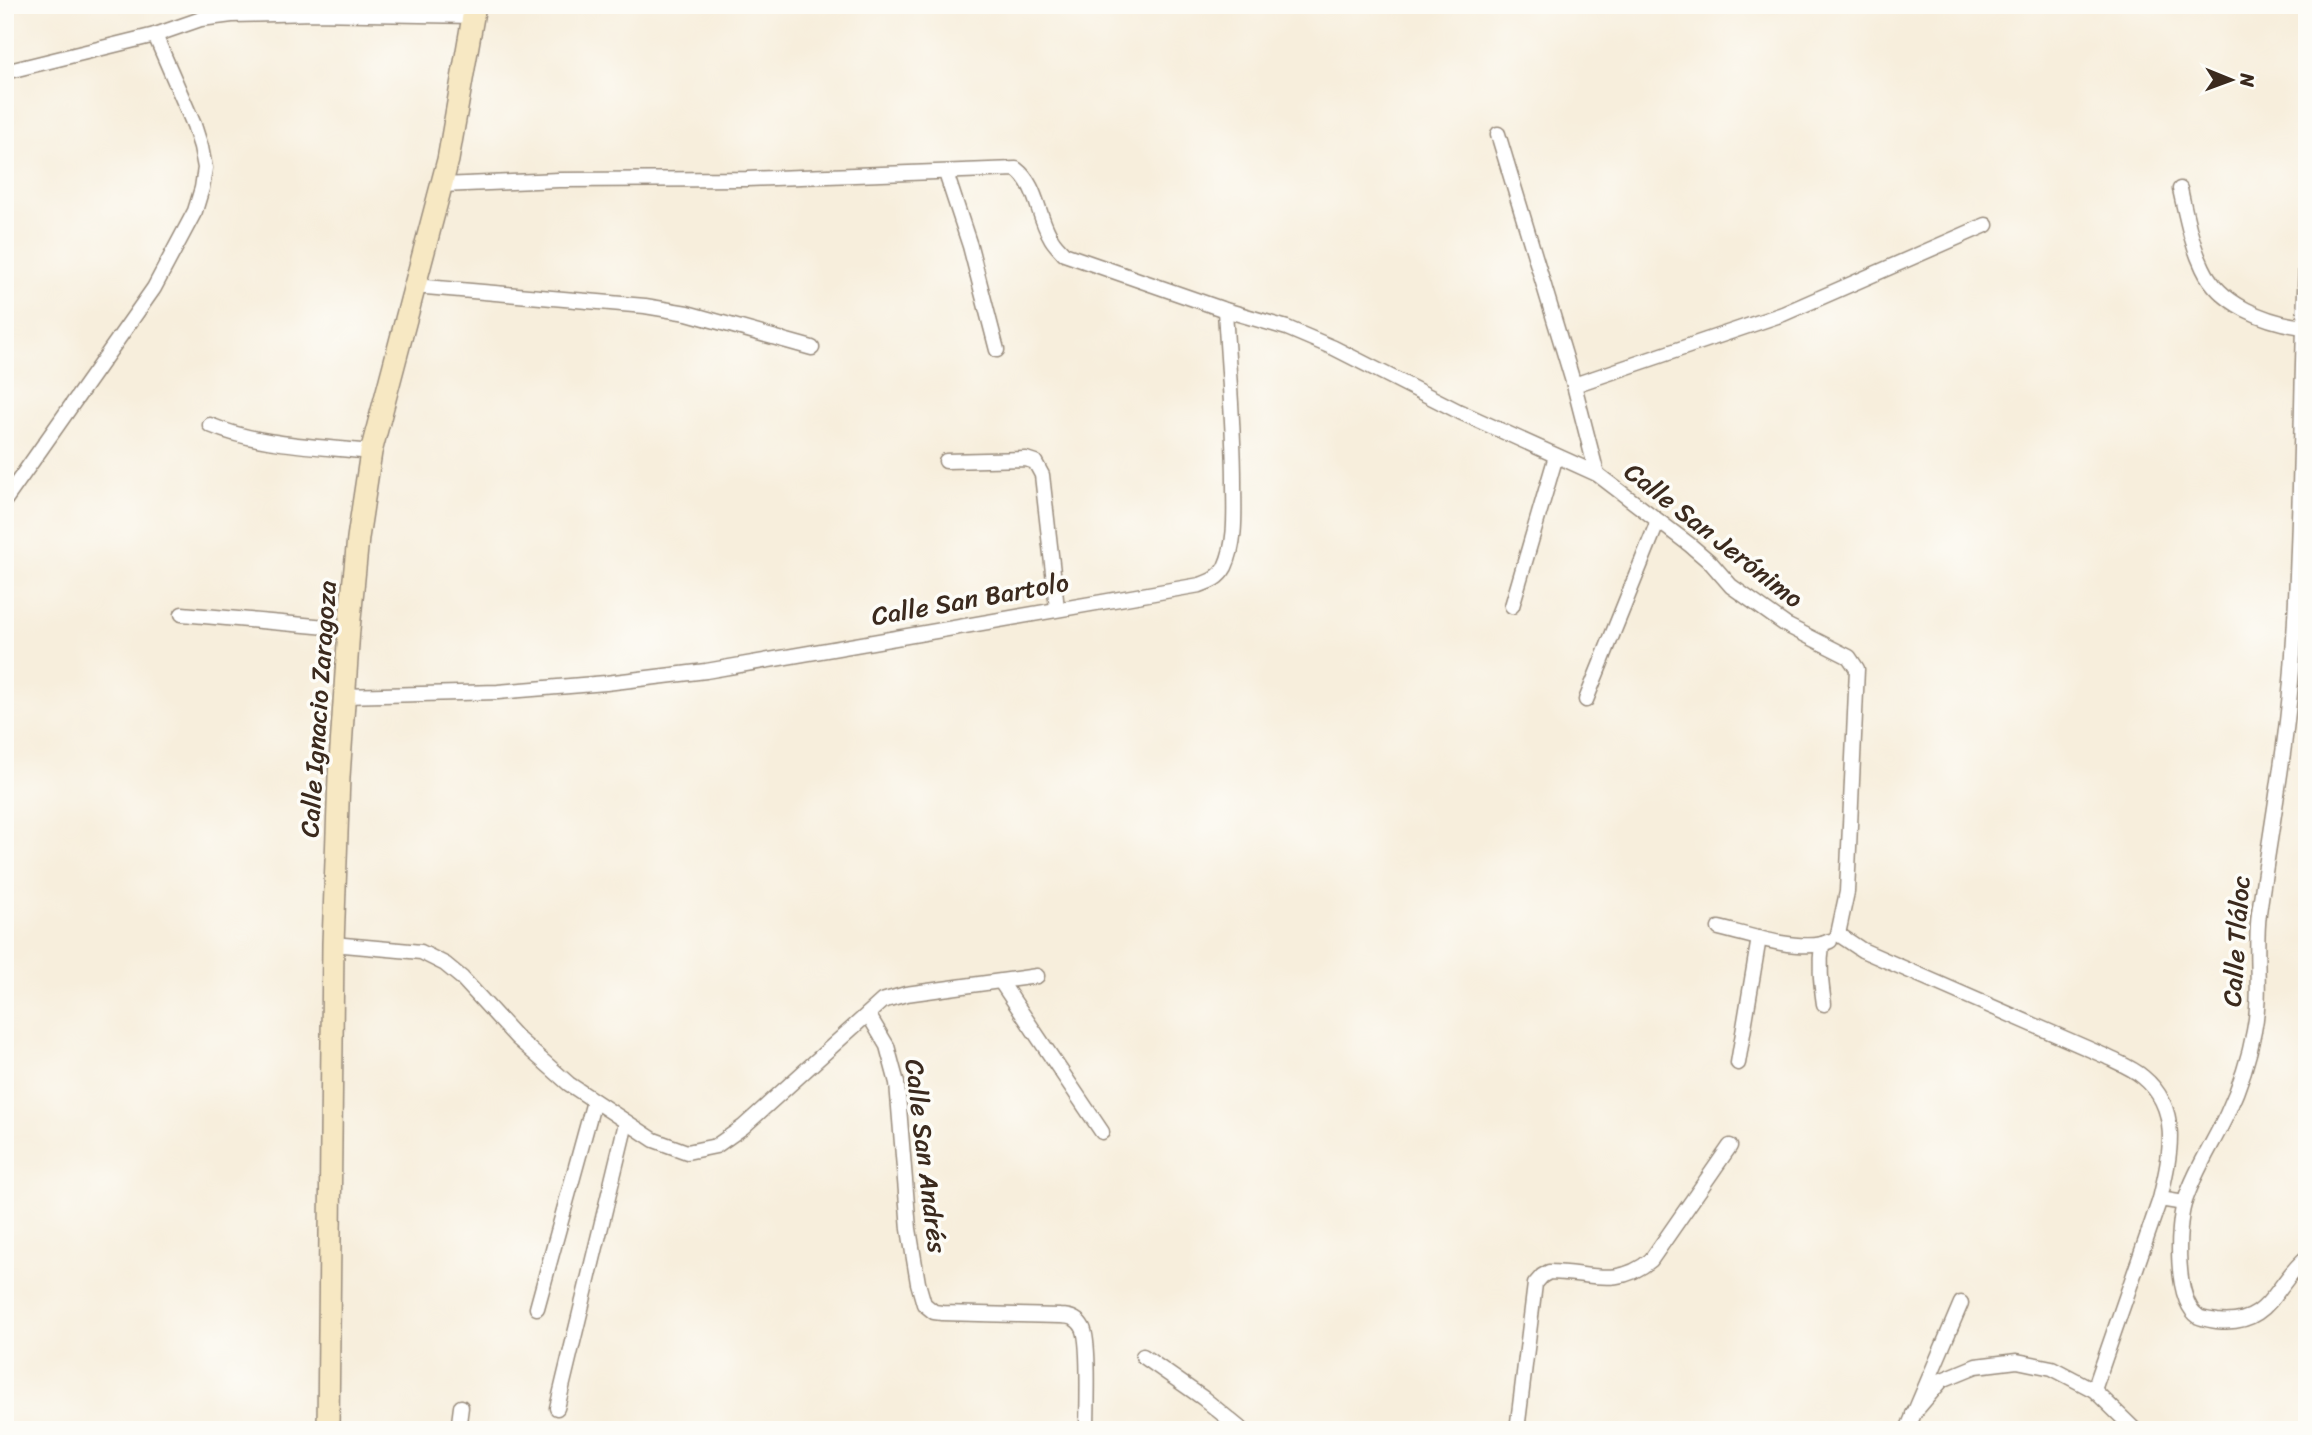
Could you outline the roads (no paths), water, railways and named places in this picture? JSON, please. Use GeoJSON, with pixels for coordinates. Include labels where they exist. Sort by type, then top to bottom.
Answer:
{"type":"FeatureCollection","features":[{"type":"Feature","properties":{"kind":"street"},"geometry":{"type":"LineString","coordinates":[[5,72],[155,35],[201,19],[314,9],[474,10]]}},
{"type":"Feature","properties":{"kind":"street","name":"Calle Ignacio Zaragoza"},"geometry":{"type":"LineString","coordinates":[[328,1430],[333,944],[344,696],[358,538],[371,452],[448,160],[474,10]]}},
{"type":"Feature","properties":{"kind":"street"},"geometry":{"type":"LineString","coordinates":[[5,500],[154,288],[195,211],[205,168],[201,147],[155,35]]}},
{"type":"Feature","properties":{"kind":"street"},"geometry":{"type":"LineString","coordinates":[[1498,134],[1574,386],[1597,474]]}},
{"type":"Feature","properties":{"kind":"street"},"geometry":{"type":"LineString","coordinates":[[442,185],[559,180],[747,179],[1016,169],[1030,183],[1049,235],[1064,254],[1225,310]]}},
{"type":"Feature","properties":{"kind":"street"},"geometry":{"type":"LineString","coordinates":[[946,173],[970,246],[997,350]]}},
{"type":"Feature","properties":{"kind":"street"},"geometry":{"type":"LineString","coordinates":[[2180,189],[2193,242],[2210,281],[2238,305],[2259,317],[2303,327]]}},
{"type":"Feature","properties":{"kind":"street"},"geometry":{"type":"LineString","coordinates":[[1574,386],[1783,314],[1986,225]]}},
{"type":"Feature","properties":{"kind":"street","name":"Calle Tláloc"},"geometry":{"type":"LineString","coordinates":[[2307,237],[2293,654],[2279,789],[2258,922],[2258,1001],[2255,1030],[2244,1070],[2227,1113],[2196,1173],[2184,1203],[2179,1233],[2180,1271],[2191,1308],[2199,1317],[2227,1322],[2262,1312],[2307,1256]]}},
{"type":"Feature","properties":{"kind":"street"},"geometry":{"type":"LineString","coordinates":[[414,286],[645,306],[687,313],[812,348]]}},
{"type":"Feature","properties":{"kind":"street","name":"Calle San Jerónimo"},"geometry":{"type":"LineString","coordinates":[[1225,310],[1287,328],[1334,348],[1460,412],[1597,474],[1711,563],[1731,586],[1786,625],[1849,657],[1857,669],[1848,880],[1838,933]]}},
{"type":"Feature","properties":{"kind":"street","name":"Calle San Bartolo"},"geometry":{"type":"LineString","coordinates":[[344,696],[498,692],[706,671],[1200,585],[1216,578],[1224,569],[1234,532],[1234,449],[1225,310]]}},
{"type":"Feature","properties":{"kind":"street"},"geometry":{"type":"LineString","coordinates":[[210,425],[249,437],[371,452]]}},
{"type":"Feature","properties":{"kind":"street"},"geometry":{"type":"LineString","coordinates":[[1512,606],[1556,456]]}},
{"type":"Feature","properties":{"kind":"street"},"geometry":{"type":"LineString","coordinates":[[946,461],[1026,459],[1035,462],[1042,475],[1057,608]]}},
{"type":"Feature","properties":{"kind":"street"},"geometry":{"type":"LineString","coordinates":[[1586,700],[1658,521]]}},
{"type":"Feature","properties":{"kind":"street"},"geometry":{"type":"LineString","coordinates":[[182,614],[349,629]]}},
{"type":"Feature","properties":{"kind":"street"},"geometry":{"type":"LineString","coordinates":[[1719,928],[1759,938],[1811,946],[1828,943],[1838,933],[1862,950],[2105,1056],[2142,1075],[2155,1089],[2164,1102],[2169,1119],[2170,1147],[2160,1199],[2094,1390]]}},
{"type":"Feature","properties":{"kind":"street"},"geometry":{"type":"LineString","coordinates":[[1738,1063],[1759,938]]}},
{"type":"Feature","properties":{"kind":"street"},"geometry":{"type":"LineString","coordinates":[[333,944],[410,950],[421,952],[445,964],[462,978],[517,1038],[569,1084],[654,1140],[687,1152],[716,1146],[743,1127],[882,1001],[895,996],[1037,976]]}},
{"type":"Feature","properties":{"kind":"street"},"geometry":{"type":"LineString","coordinates":[[1822,944],[1820,973],[1824,1004]]}},
{"type":"Feature","properties":{"kind":"street"},"geometry":{"type":"LineString","coordinates":[[1001,982],[1102,1132]]}},
{"type":"Feature","properties":{"kind":"street","name":"Calle San Andrés"},"geometry":{"type":"LineString","coordinates":[[868,1014],[887,1046],[897,1083],[909,1229],[924,1304],[934,1312],[942,1313],[1060,1316],[1077,1320],[1086,1337],[1087,1430]]}},
{"type":"Feature","properties":{"kind":"street"},"geometry":{"type":"LineString","coordinates":[[537,1308],[594,1101]]}},
{"type":"Feature","properties":{"kind":"street"},"geometry":{"type":"LineString","coordinates":[[557,1408],[626,1123]]}},
{"type":"Feature","properties":{"kind":"street"},"geometry":{"type":"LineString","coordinates":[[1517,1430],[1535,1284],[1549,1272],[1612,1278],[1639,1270],[1651,1260],[1730,1146]]}},
{"type":"Feature","properties":{"kind":"street"},"geometry":{"type":"LineString","coordinates":[[2160,1199],[2184,1203]]}},
{"type":"Feature","properties":{"kind":"street"},"geometry":{"type":"LineString","coordinates":[[1907,1430],[1961,1303]]}},
{"type":"Feature","properties":{"kind":"street"},"geometry":{"type":"LineString","coordinates":[[1143,1356],[1203,1398],[1242,1430]]}},
{"type":"Feature","properties":{"kind":"street"},"geometry":{"type":"LineString","coordinates":[[1913,1415],[1942,1380],[1976,1366],[2017,1361],[2052,1367],[2094,1390],[2135,1430]]}},
{"type":"Feature","properties":{"kind":"street"},"geometry":{"type":"LineString","coordinates":[[458,1430],[461,1407]]}}]}
